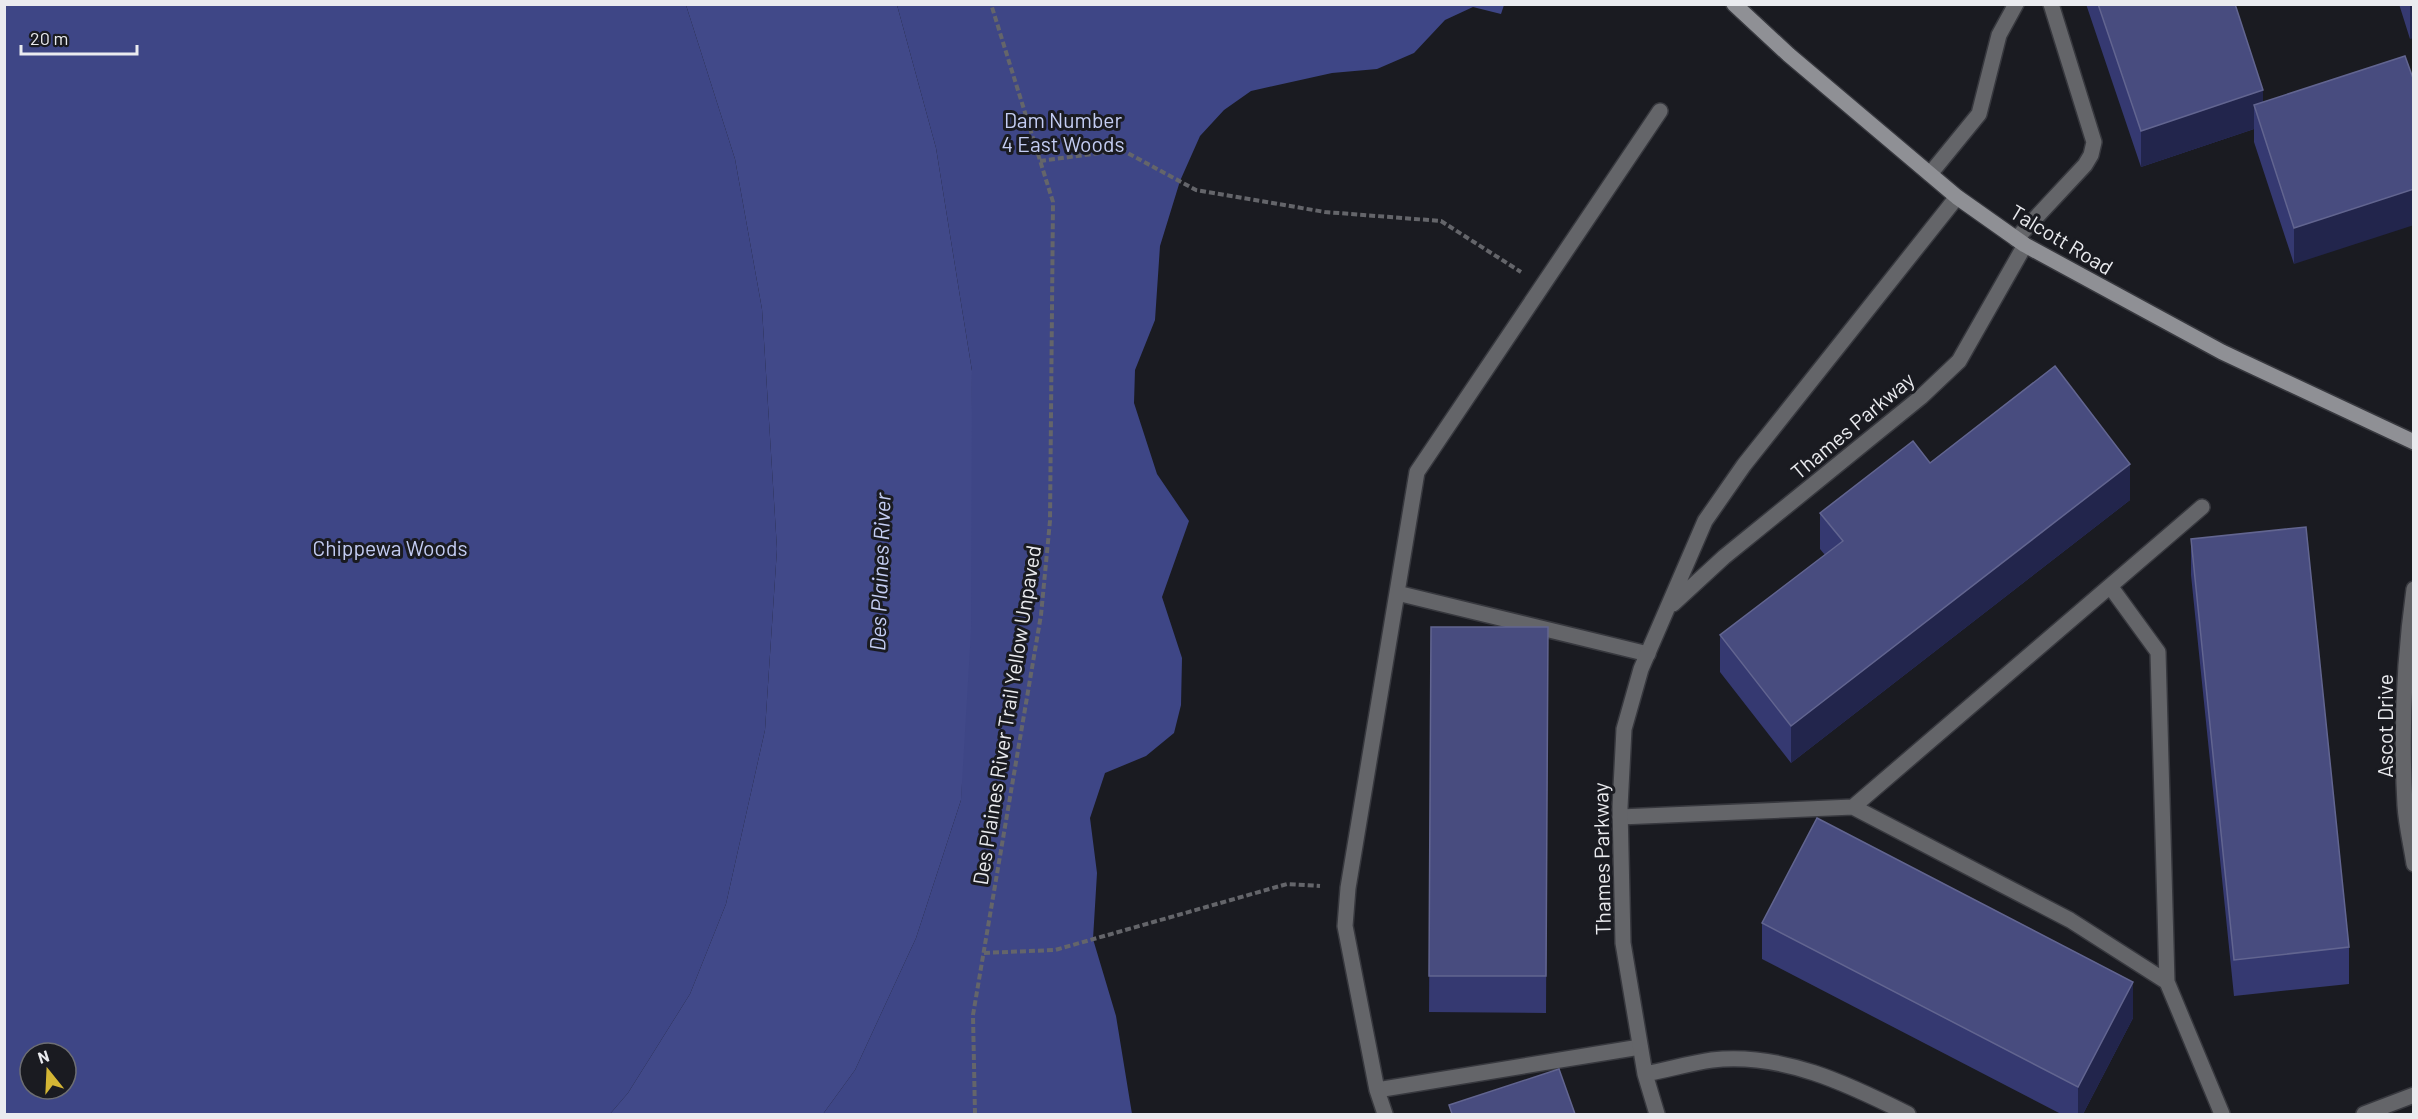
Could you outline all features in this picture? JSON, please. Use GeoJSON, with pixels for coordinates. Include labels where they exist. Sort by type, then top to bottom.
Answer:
{"type":"FeatureCollection","features":[{"type":"Feature","properties":{"kind":"main road","name":"Talcott Road"},"geometry":{"type":"LineString","coordinates":[[1734,4],[1789,55],[1957,197],[2021,242],[2222,352],[2414,442]]}},
{"type":"Feature","properties":{"kind":"street"},"geometry":{"type":"LineString","coordinates":[[1930,174],[1979,114],[1999,35],[2016,4]]}},
{"type":"Feature","properties":{"kind":"street","name":"Thames Parkway"},"geometry":{"type":"LineString","coordinates":[[1668,608],[1724,557],[1921,397],[1959,360],[2021,242],[2085,165],[2094,142],[2051,4]]}},
{"type":"Feature","properties":{"kind":"street"},"geometry":{"type":"LineString","coordinates":[[1384,1114],[1377,1090],[1345,926],[1348,888],[1417,472],[1660,111]]}},
{"type":"Feature","properties":{"kind":"street","name":"Thames Parkway"},"geometry":{"type":"LineString","coordinates":[[1657,1114],[1645,1074],[1623,943],[1620,817],[1624,729],[1641,669],[1705,521],[1744,465],[1957,197]]}},
{"type":"Feature","properties":{"kind":"street"},"geometry":{"type":"LineString","coordinates":[[1853,807],[2202,507]]}},
{"type":"Feature","properties":{"kind":"street"},"geometry":{"type":"LineString","coordinates":[[2110,586],[2158,652],[2168,982],[2222,1114]]}},
{"type":"Feature","properties":{"kind":"street","name":"Ascot Drive"},"geometry":{"type":"LineString","coordinates":[[2414,589],[2406,641],[2404,728],[2405,806],[2414,864]]}},
{"type":"Feature","properties":{"kind":"street"},"geometry":{"type":"LineString","coordinates":[[1397,593],[1648,654]]}},
{"type":"Feature","properties":{"kind":"street"},"geometry":{"type":"LineString","coordinates":[[1620,817],[1853,807],[2070,920],[2168,982]]}},
{"type":"Feature","properties":{"kind":"street"},"geometry":{"type":"LineString","coordinates":[[1377,1090],[1640,1047]]}},
{"type":"Feature","properties":{"kind":"street"},"geometry":{"type":"LineString","coordinates":[[1645,1074],[1713,1060],[1768,1060],[1818,1074],[1908,1114]]}},
{"type":"Feature","properties":{"kind":"street"},"geometry":{"type":"LineString","coordinates":[[2364,1114],[2414,1095]]}},
{"type":"Feature","properties":{"kind":"path","name":"Des Plaines River Trail Yellow Unpaved"},"geometry":{"type":"LineString","coordinates":[[975,1114],[973,1015],[1041,615],[1050,521],[1053,202],[991,4]]}},
{"type":"Feature","properties":{"kind":"path"},"geometry":{"type":"LineString","coordinates":[[1040,161],[1122,150],[1196,190],[1325,212],[1441,221],[1542,286]]}},
{"type":"Feature","properties":{"kind":"path"},"geometry":{"type":"LineString","coordinates":[[984,953],[1055,950],[1287,884],[1348,888]]}},
{"type":"Feature","properties":{"kind":"green space","name":"Chippewa Woods"},"geometry":{"type":"Polygon","coordinates":[[[5,5],[686,5],[735,159],[762,309],[777,549],[765,730],[726,904],[690,994],[628,1093],[610,1114],[5,1114],[5,5]]]}},
{"type":"Feature","properties":{"kind":"green space","name":"Dam Number 4 East Woods"},"geometry":{"type":"Polygon","coordinates":[[[897,5],[1504,5],[1501,14],[1473,7],[1445,20],[1414,53],[1377,69],[1332,73],[1251,91],[1224,110],[1200,136],[1180,181],[1160,246],[1155,320],[1135,370],[1134,403],[1157,474],[1189,521],[1162,597],[1182,658],[1181,705],[1174,733],[1146,756],[1105,773],[1090,818],[1097,873],[1093,939],[1116,1016],[1132,1114],[823,1114],[855,1070],[916,938],[961,800],[972,371],[936,148],[897,5]]]}},
{"type":"Feature","properties":{"kind":"water","name":"Des Plaines River"},"geometry":{"type":"Polygon","coordinates":[[[686,5],[897,5],[936,148],[972,371],[971,631],[961,800],[916,938],[855,1070],[823,1114],[610,1114],[628,1093],[690,994],[726,904],[765,730],[777,549],[762,309],[735,159],[686,5]]]}},
{"type":"Feature","properties":{"kind":"building"},"geometry":{"type":"Polygon","coordinates":[[[2098,4],[2235,4],[2263,90],[2141,131],[2098,4]]]}},
{"type":"Feature","properties":{"kind":"building"},"geometry":{"type":"Polygon","coordinates":[[[2405,56],[2414,81],[2414,189],[2294,228],[2254,105],[2405,56]]]}},
{"type":"Feature","properties":{"kind":"building"},"geometry":{"type":"Polygon","coordinates":[[[2055,366],[2130,464],[1791,726],[1720,635],[1843,541],[1820,513],[1913,441],[1930,463],[2055,366]]]}},
{"type":"Feature","properties":{"kind":"building"},"geometry":{"type":"Polygon","coordinates":[[[2306,527],[2349,947],[2234,960],[2191,539],[2306,527]]]}},
{"type":"Feature","properties":{"kind":"building"},"geometry":{"type":"Polygon","coordinates":[[[1431,627],[1548,627],[1546,976],[1429,976],[1431,627]]]}},
{"type":"Feature","properties":{"kind":"building"},"geometry":{"type":"Polygon","coordinates":[[[1817,818],[2133,982],[2078,1087],[1762,923],[1817,818]]]}},
{"type":"Feature","properties":{"kind":"building"},"geometry":{"type":"Polygon","coordinates":[[[1559,1069],[1575,1114],[1452,1114],[1449,1105],[1559,1069]]]}}]}
